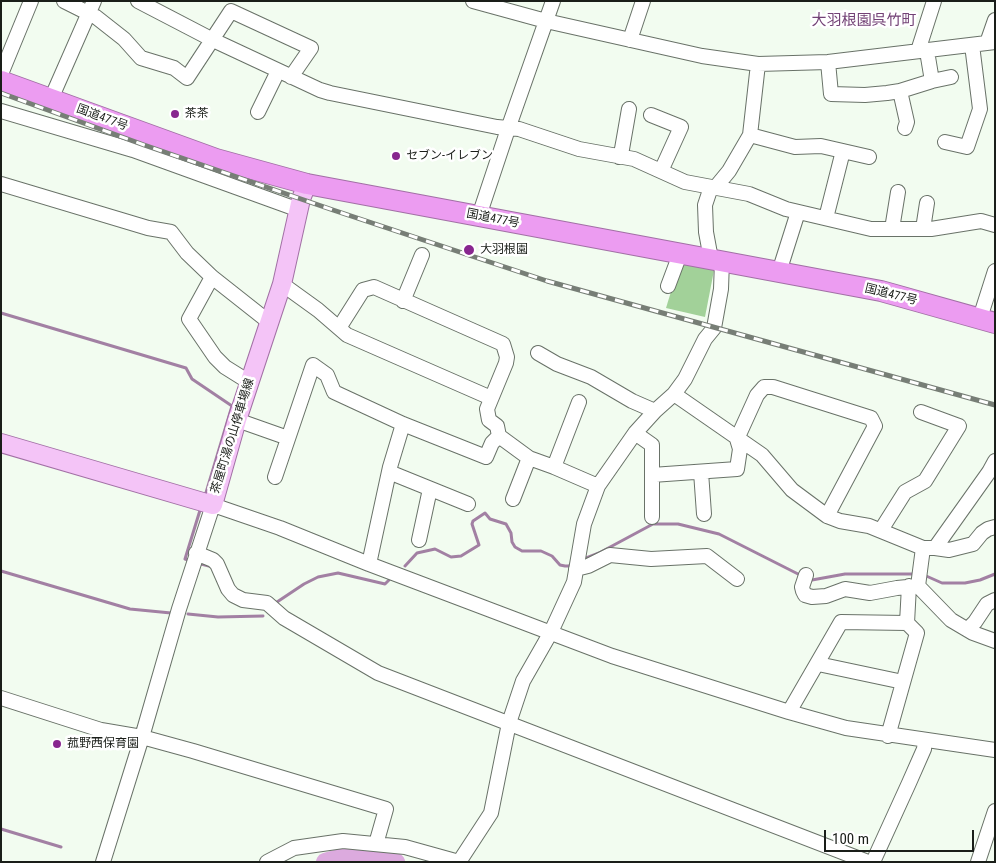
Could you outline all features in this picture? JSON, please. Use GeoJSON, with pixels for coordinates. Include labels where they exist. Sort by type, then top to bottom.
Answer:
{"type":"FeatureCollection","features":[{"type":"Feature","properties":{"kind":"highway","name":"国道477号"},"geometry":{"type":"LineString","coordinates":[[1,81],[216,160],[307,184],[881,291],[987,321]]}},
{"type":"Feature","properties":{"kind":"main road","name":"茶屋町湯の山停車場線"},"geometry":{"type":"LineString","coordinates":[[1,443],[206,503],[237,420],[282,284],[307,184]]}},
{"type":"Feature","properties":{"kind":"street"},"geometry":{"type":"LineString","coordinates":[[1,74],[32,1]]}},
{"type":"Feature","properties":{"kind":"street"},"geometry":{"type":"LineString","coordinates":[[64,1],[91,7],[124,39],[140,58],[174,68],[187,78],[231,11],[311,48],[292,77]]}},
{"type":"Feature","properties":{"kind":"street"},"geometry":{"type":"LineString","coordinates":[[138,1],[213,40],[330,93],[519,129],[579,149],[634,159],[685,182],[749,194],[786,209],[871,228],[924,229],[976,222],[995,225]]}},
{"type":"Feature","properties":{"kind":"street"},"geometry":{"type":"LineString","coordinates":[[473,1],[546,21],[702,56],[758,64],[828,62],[991,43],[995,20]]}},
{"type":"Feature","properties":{"kind":"street"},"geometry":{"type":"LineString","coordinates":[[480,216],[552,1]]}},
{"type":"Feature","properties":{"kind":"street"},"geometry":{"type":"LineString","coordinates":[[630,40],[643,1]]}},
{"type":"Feature","properties":{"kind":"street"},"geometry":{"type":"LineString","coordinates":[[932,81],[922,51],[934,1]]}},
{"type":"Feature","properties":{"kind":"street"},"geometry":{"type":"LineString","coordinates":[[51,99],[91,7]]}},
{"type":"Feature","properties":{"kind":"street"},"geometry":{"type":"LineString","coordinates":[[945,142],[967,147],[980,109],[972,45]]}},
{"type":"Feature","properties":{"kind":"street"},"geometry":{"type":"LineString","coordinates":[[828,62],[831,94],[865,96],[900,91],[951,77]]}},
{"type":"Feature","properties":{"kind":"street"},"geometry":{"type":"LineString","coordinates":[[267,862],[294,848],[343,841],[405,847],[459,862],[491,813],[509,724],[522,681],[551,632],[574,582],[584,524],[598,486],[634,433],[674,394],[685,379],[705,339],[714,328],[721,289],[717,260],[706,232],[704,205],[713,188],[729,171],[750,135],[758,64]]}},
{"type":"Feature","properties":{"kind":"street"},"geometry":{"type":"LineString","coordinates":[[258,112],[278,71]]}},
{"type":"Feature","properties":{"kind":"street"},"geometry":{"type":"LineString","coordinates":[[900,91],[907,122],[905,128]]}},
{"type":"Feature","properties":{"kind":"street"},"geometry":{"type":"LineString","coordinates":[[619,157],[629,110]]}},
{"type":"Feature","properties":{"kind":"street"},"geometry":{"type":"LineString","coordinates":[[1,112],[133,150],[299,210]]}},
{"type":"Feature","properties":{"kind":"street"},"geometry":{"type":"LineString","coordinates":[[651,115],[681,127],[661,171]]}},
{"type":"Feature","properties":{"kind":"street"},"geometry":{"type":"LineString","coordinates":[[750,135],[795,147],[821,146],[868,157]]}},
{"type":"Feature","properties":{"kind":"street"},"geometry":{"type":"LineString","coordinates":[[826,218],[843,151]]}},
{"type":"Feature","properties":{"kind":"street"},"geometry":{"type":"LineString","coordinates":[[1,184],[148,228],[171,232],[187,253],[212,277],[269,322]]}},
{"type":"Feature","properties":{"kind":"street"},"geometry":{"type":"LineString","coordinates":[[892,229],[898,192]]}},
{"type":"Feature","properties":{"kind":"street"},"geometry":{"type":"LineString","coordinates":[[924,229],[927,204]]}},
{"type":"Feature","properties":{"kind":"street"},"geometry":{"type":"LineString","coordinates":[[780,272],[798,212]]}},
{"type":"Feature","properties":{"kind":"street"},"geometry":{"type":"LineString","coordinates":[[668,286],[680,254]]}},
{"type":"Feature","properties":{"kind":"street"},"geometry":{"type":"LineString","coordinates":[[403,301],[422,255]]}},
{"type":"Feature","properties":{"kind":"street"},"geometry":{"type":"LineString","coordinates":[[987,321],[995,271]]}},
{"type":"Feature","properties":{"kind":"street"},"geometry":{"type":"LineString","coordinates":[[212,277],[189,319],[215,357],[225,367],[249,382]]}},
{"type":"Feature","properties":{"kind":"street"},"geometry":{"type":"LineString","coordinates":[[282,284],[318,310],[347,335],[491,398]]}},
{"type":"Feature","properties":{"kind":"street"},"geometry":{"type":"LineString","coordinates":[[339,328],[363,290],[374,287],[503,344],[507,357],[506,363],[486,409],[489,420],[497,426],[499,436],[529,458],[554,466],[598,486]]}},
{"type":"Feature","properties":{"kind":"street"},"geometry":{"type":"LineString","coordinates":[[538,353],[557,364],[591,377],[632,401],[655,411]]}},
{"type":"Feature","properties":{"kind":"street"},"geometry":{"type":"LineString","coordinates":[[275,476],[313,365],[327,375],[334,392],[403,424],[486,457],[492,443],[499,436]]}},
{"type":"Feature","properties":{"kind":"street"},"geometry":{"type":"LineString","coordinates":[[652,475],[737,469],[740,448],[738,439],[757,395],[764,387],[773,387],[871,418],[875,426],[827,516]]}},
{"type":"Feature","properties":{"kind":"street"},"geometry":{"type":"LineString","coordinates":[[674,394],[762,455],[792,490],[827,516],[881,530],[929,548],[949,550],[973,544],[982,533],[995,526]]}},
{"type":"Feature","properties":{"kind":"street"},"geometry":{"type":"LineString","coordinates":[[554,466],[579,402]]}},
{"type":"Feature","properties":{"kind":"street"},"geometry":{"type":"LineString","coordinates":[[881,530],[905,492],[925,481],[959,426],[921,412]]}},
{"type":"Feature","properties":{"kind":"street"},"geometry":{"type":"LineString","coordinates":[[237,420],[288,438]]}},
{"type":"Feature","properties":{"kind":"street"},"geometry":{"type":"LineString","coordinates":[[369,564],[389,472],[403,424]]}},
{"type":"Feature","properties":{"kind":"street"},"geometry":{"type":"LineString","coordinates":[[634,433],[652,445],[652,517]]}},
{"type":"Feature","properties":{"kind":"street"},"geometry":{"type":"LineString","coordinates":[[513,499],[529,458]]}},
{"type":"Feature","properties":{"kind":"street"},"geometry":{"type":"LineString","coordinates":[[907,623],[917,581],[929,548],[989,472],[995,460]]}},
{"type":"Feature","properties":{"kind":"street"},"geometry":{"type":"LineString","coordinates":[[389,472],[468,504]]}},
{"type":"Feature","properties":{"kind":"street"},"geometry":{"type":"LineString","coordinates":[[701,472],[704,514]]}},
{"type":"Feature","properties":{"kind":"street"},"geometry":{"type":"LineString","coordinates":[[419,540],[430,489]]}},
{"type":"Feature","properties":{"kind":"street"},"geometry":{"type":"LineString","coordinates":[[103,862],[194,559],[206,503],[280,528],[369,564],[612,656],[789,712],[846,728],[888,736],[995,750]]}},
{"type":"Feature","properties":{"kind":"street"},"geometry":{"type":"LineString","coordinates":[[578,563],[588,566],[610,555],[651,559],[706,556],[737,579]]}},
{"type":"Feature","properties":{"kind":"street"},"geometry":{"type":"LineString","coordinates":[[194,559],[213,560],[218,564],[228,589],[233,595],[243,600],[271,607],[284,618],[378,673],[868,862]]}},
{"type":"Feature","properties":{"kind":"street"},"geometry":{"type":"LineString","coordinates":[[804,578],[803,591],[812,597],[826,596],[845,589],[870,593],[917,581]]}},
{"type":"Feature","properties":{"kind":"street"},"geometry":{"type":"LineString","coordinates":[[917,581],[951,620],[973,633],[995,641]]}},
{"type":"Feature","properties":{"kind":"street"},"geometry":{"type":"LineString","coordinates":[[968,629],[987,604],[995,600]]}},
{"type":"Feature","properties":{"kind":"street"},"geometry":{"type":"LineString","coordinates":[[789,712],[841,622],[907,623],[916,633],[888,736]]}},
{"type":"Feature","properties":{"kind":"street"},"geometry":{"type":"LineString","coordinates":[[818,664],[903,682]]}},
{"type":"Feature","properties":{"kind":"street"},"geometry":{"type":"LineString","coordinates":[[1,698],[101,730],[142,737],[386,809],[376,844]]}},
{"type":"Feature","properties":{"kind":"street"},"geometry":{"type":"LineString","coordinates":[[873,862],[924,749],[925,740]]}},
{"type":"Feature","properties":{"kind":"street"},"geometry":{"type":"LineString","coordinates":[[978,862],[995,811]]}},
{"type":"Feature","properties":{"kind":"green space"},"geometry":{"type":"Polygon","coordinates":[[[681,259],[715,265],[705,317],[666,308],[681,259]]]}},
{"type":"Feature","properties":{"kind":"waterway"},"geometry":{"type":"LineString","coordinates":[[1,313],[186,368],[192,379],[232,406],[205,496]]}},
{"type":"Feature","properties":{"kind":"waterway"},"geometry":{"type":"LineString","coordinates":[[191,561],[185,559],[201,507]]}},
{"type":"Feature","properties":{"kind":"waterway"},"geometry":{"type":"LineString","coordinates":[[405,566],[417,553],[435,549],[451,557],[461,556],[479,545],[472,524],[473,521],[485,513],[490,519],[506,524],[511,533],[512,542],[515,547],[522,551],[541,551],[552,556],[560,565],[569,566],[573,563]]}},
{"type":"Feature","properties":{"kind":"waterway"},"geometry":{"type":"LineString","coordinates":[[581,560],[599,553],[653,524],[678,524],[719,534],[802,576]]}},
{"type":"Feature","properties":{"kind":"waterway"},"geometry":{"type":"LineString","coordinates":[[197,563],[213,567]]}},
{"type":"Feature","properties":{"kind":"waterway"},"geometry":{"type":"LineString","coordinates":[[1,571],[130,609],[171,613]]}},
{"type":"Feature","properties":{"kind":"waterway"},"geometry":{"type":"LineString","coordinates":[[274,604],[318,577],[338,573],[385,584],[389,580]]}},
{"type":"Feature","properties":{"kind":"waterway"},"geometry":{"type":"LineString","coordinates":[[808,578],[812,580],[845,574],[916,574]]}},
{"type":"Feature","properties":{"kind":"waterway"},"geometry":{"type":"LineString","coordinates":[[924,575],[942,583],[965,583],[995,574]]}},
{"type":"Feature","properties":{"kind":"waterway"},"geometry":{"type":"LineString","coordinates":[[188,614],[218,617],[263,616]]}},
{"type":"Feature","properties":{"kind":"waterway"},"geometry":{"type":"LineString","coordinates":[[1,829],[61,847]]}},
{"type":"Feature","properties":{"kind":"waterway"},"geometry":{"type":"LineString","coordinates":[[325,862],[339,858],[379,858],[396,862]]}},
{"type":"Feature","properties":{"kind":"railway"},"geometry":{"type":"LineString","coordinates":[[1,93],[144,145],[547,281],[995,405]]}},
{"type":"Feature","properties":{"kind":"place","name":"茶茶"},"geometry":{"type":"Point","coordinates":[175,114]}},
{"type":"Feature","properties":{"kind":"place","name":"セブン-イレブン"},"geometry":{"type":"Point","coordinates":[396,156]}},
{"type":"Feature","properties":{"kind":"place","name":"大羽根園"},"geometry":{"type":"Point","coordinates":[469,250]}},
{"type":"Feature","properties":{"kind":"place","name":"菰野西保育園"},"geometry":{"type":"Point","coordinates":[57,744]}},
{"type":"Feature","properties":{"kind":"district","name":"大羽根園呉竹町"},"geometry":{"type":"Point","coordinates":[864,21]}}]}
